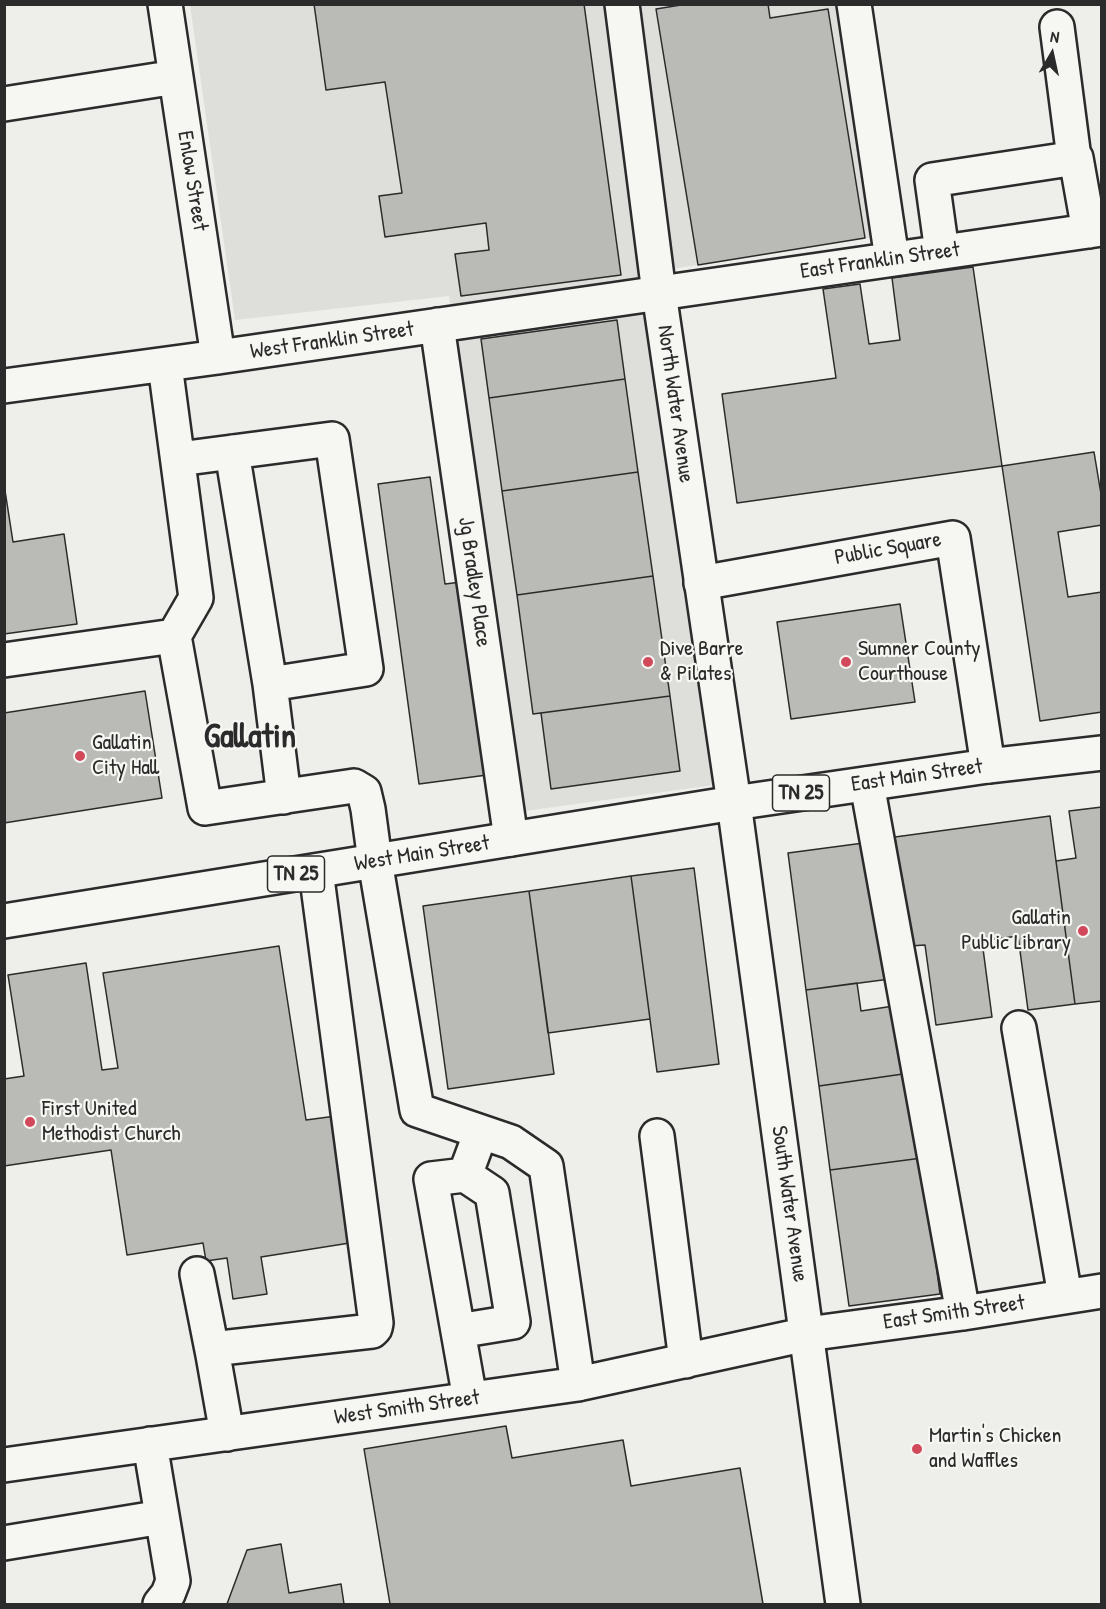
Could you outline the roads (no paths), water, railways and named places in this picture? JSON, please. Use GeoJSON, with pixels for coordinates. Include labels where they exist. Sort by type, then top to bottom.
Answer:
{"type":"FeatureCollection","features":[{"type":"Feature","properties":{"kind":"street","name":"Enlow Street"},"geometry":{"type":"LineString","coordinates":[[165,4],[218,357]]}},
{"type":"Feature","properties":{"kind":"street","name":"North Water Avenue"},"geometry":{"type":"LineString","coordinates":[[622,4],[659,293],[734,803]]}},
{"type":"Feature","properties":{"kind":"street"},"geometry":{"type":"LineString","coordinates":[[854,4],[892,259]]}},
{"type":"Feature","properties":{"kind":"street"},"geometry":{"type":"LineString","coordinates":[[1057,27],[1074,158],[1076,158],[1095,230]]}},
{"type":"Feature","properties":{"kind":"street"},"geometry":{"type":"LineString","coordinates":[[4,104],[176,77]]}},
{"type":"Feature","properties":{"kind":"street"},"geometry":{"type":"LineString","coordinates":[[942,252],[932,180],[1074,158]]}},
{"type":"Feature","properties":{"kind":"street","name":"East Franklin Street"},"geometry":{"type":"LineString","coordinates":[[659,293],[1095,230]]}},
{"type":"Feature","properties":{"kind":"street","name":"West Franklin Street"},"geometry":{"type":"LineString","coordinates":[[4,386],[165,365],[659,293]]}},
{"type":"Feature","properties":{"kind":"street","name":"Jg Bradley Place"},"geometry":{"type":"LineString","coordinates":[[437,325],[511,839]]}},
{"type":"Feature","properties":{"kind":"street"},"geometry":{"type":"LineString","coordinates":[[165,365],[196,598],[174,636],[205,808],[354,786],[364,792],[417,1110],[511,1142],[546,1166],[578,1384]]}},
{"type":"Feature","properties":{"kind":"street"},"geometry":{"type":"LineString","coordinates":[[179,459],[332,439],[366,669],[270,684]]}},
{"type":"Feature","properties":{"kind":"street"},"geometry":{"type":"LineString","coordinates":[[231,452],[270,684],[284,796]]}},
{"type":"Feature","properties":{"kind":"street","name":"Public Square"},"geometry":{"type":"LineString","coordinates":[[701,583],[953,538],[988,766]]}},
{"type":"Feature","properties":{"kind":"street"},"geometry":{"type":"LineString","coordinates":[[4,660],[174,636]]}},
{"type":"Feature","properties":{"kind":"street","name":"East Main Street"},"geometry":{"type":"LineString","coordinates":[[734,803],[988,766],[1101,753]]}},
{"type":"Feature","properties":{"kind":"street"},"geometry":{"type":"LineString","coordinates":[[867,783],[963,1312]]}},
{"type":"Feature","properties":{"kind":"street","name":"West Main Street"},"geometry":{"type":"LineString","coordinates":[[4,921],[734,803]]}},
{"type":"Feature","properties":{"kind":"street","name":"South Water Avenue"},"geometry":{"type":"LineString","coordinates":[[734,803],[843,1605]]}},
{"type":"Feature","properties":{"kind":"street"},"geometry":{"type":"LineString","coordinates":[[212,1349],[372,1331],[375,1328],[316,871]]}},
{"type":"Feature","properties":{"kind":"street"},"geometry":{"type":"LineString","coordinates":[[1019,1028],[1065,1296]]}},
{"type":"Feature","properties":{"kind":"street"},"geometry":{"type":"LineString","coordinates":[[465,1175],[481,1132]]}},
{"type":"Feature","properties":{"kind":"street"},"geometry":{"type":"LineString","coordinates":[[657,1136],[686,1361]]}},
{"type":"Feature","properties":{"kind":"street"},"geometry":{"type":"LineString","coordinates":[[458,1331],[513,1322],[492,1193],[465,1175],[431,1179],[458,1331],[471,1400]]}},
{"type":"Feature","properties":{"kind":"street"},"geometry":{"type":"LineString","coordinates":[[197,1274],[227,1434]]}},
{"type":"Feature","properties":{"kind":"street","name":"East Smith Street"},"geometry":{"type":"LineString","coordinates":[[807,1334],[1101,1291]]}},
{"type":"Feature","properties":{"kind":"street","name":"West Smith Street"},"geometry":{"type":"LineString","coordinates":[[4,1465],[578,1384],[807,1334]]}},
{"type":"Feature","properties":{"kind":"street"},"geometry":{"type":"LineString","coordinates":[[150,1444],[173,1581],[160,1605]]}},
{"type":"Feature","properties":{"kind":"street"},"geometry":{"type":"LineString","coordinates":[[4,1543],[162,1517]]}},
{"type":"Feature","properties":{"kind":"place","name":"Dive Barre & Pilates"},"geometry":{"type":"Point","coordinates":[648,662]}},
{"type":"Feature","properties":{"kind":"place","name":"Sumner County Courthouse"},"geometry":{"type":"Point","coordinates":[846,662]}},
{"type":"Feature","properties":{"kind":"place","name":"Gallatin City Hall"},"geometry":{"type":"Point","coordinates":[80,756]}},
{"type":"Feature","properties":{"kind":"place","name":"Gallatin Public Library"},"geometry":{"type":"Point","coordinates":[1083,931]}},
{"type":"Feature","properties":{"kind":"place","name":"First United Methodist Church"},"geometry":{"type":"Point","coordinates":[30,1122]}},
{"type":"Feature","properties":{"kind":"place","name":"Martin's Chicken and Waffles"},"geometry":{"type":"Point","coordinates":[917,1449]}},
{"type":"Feature","properties":{"kind":"district","name":"Gallatin"},"geometry":{"type":"Point","coordinates":[250,738]}}]}
